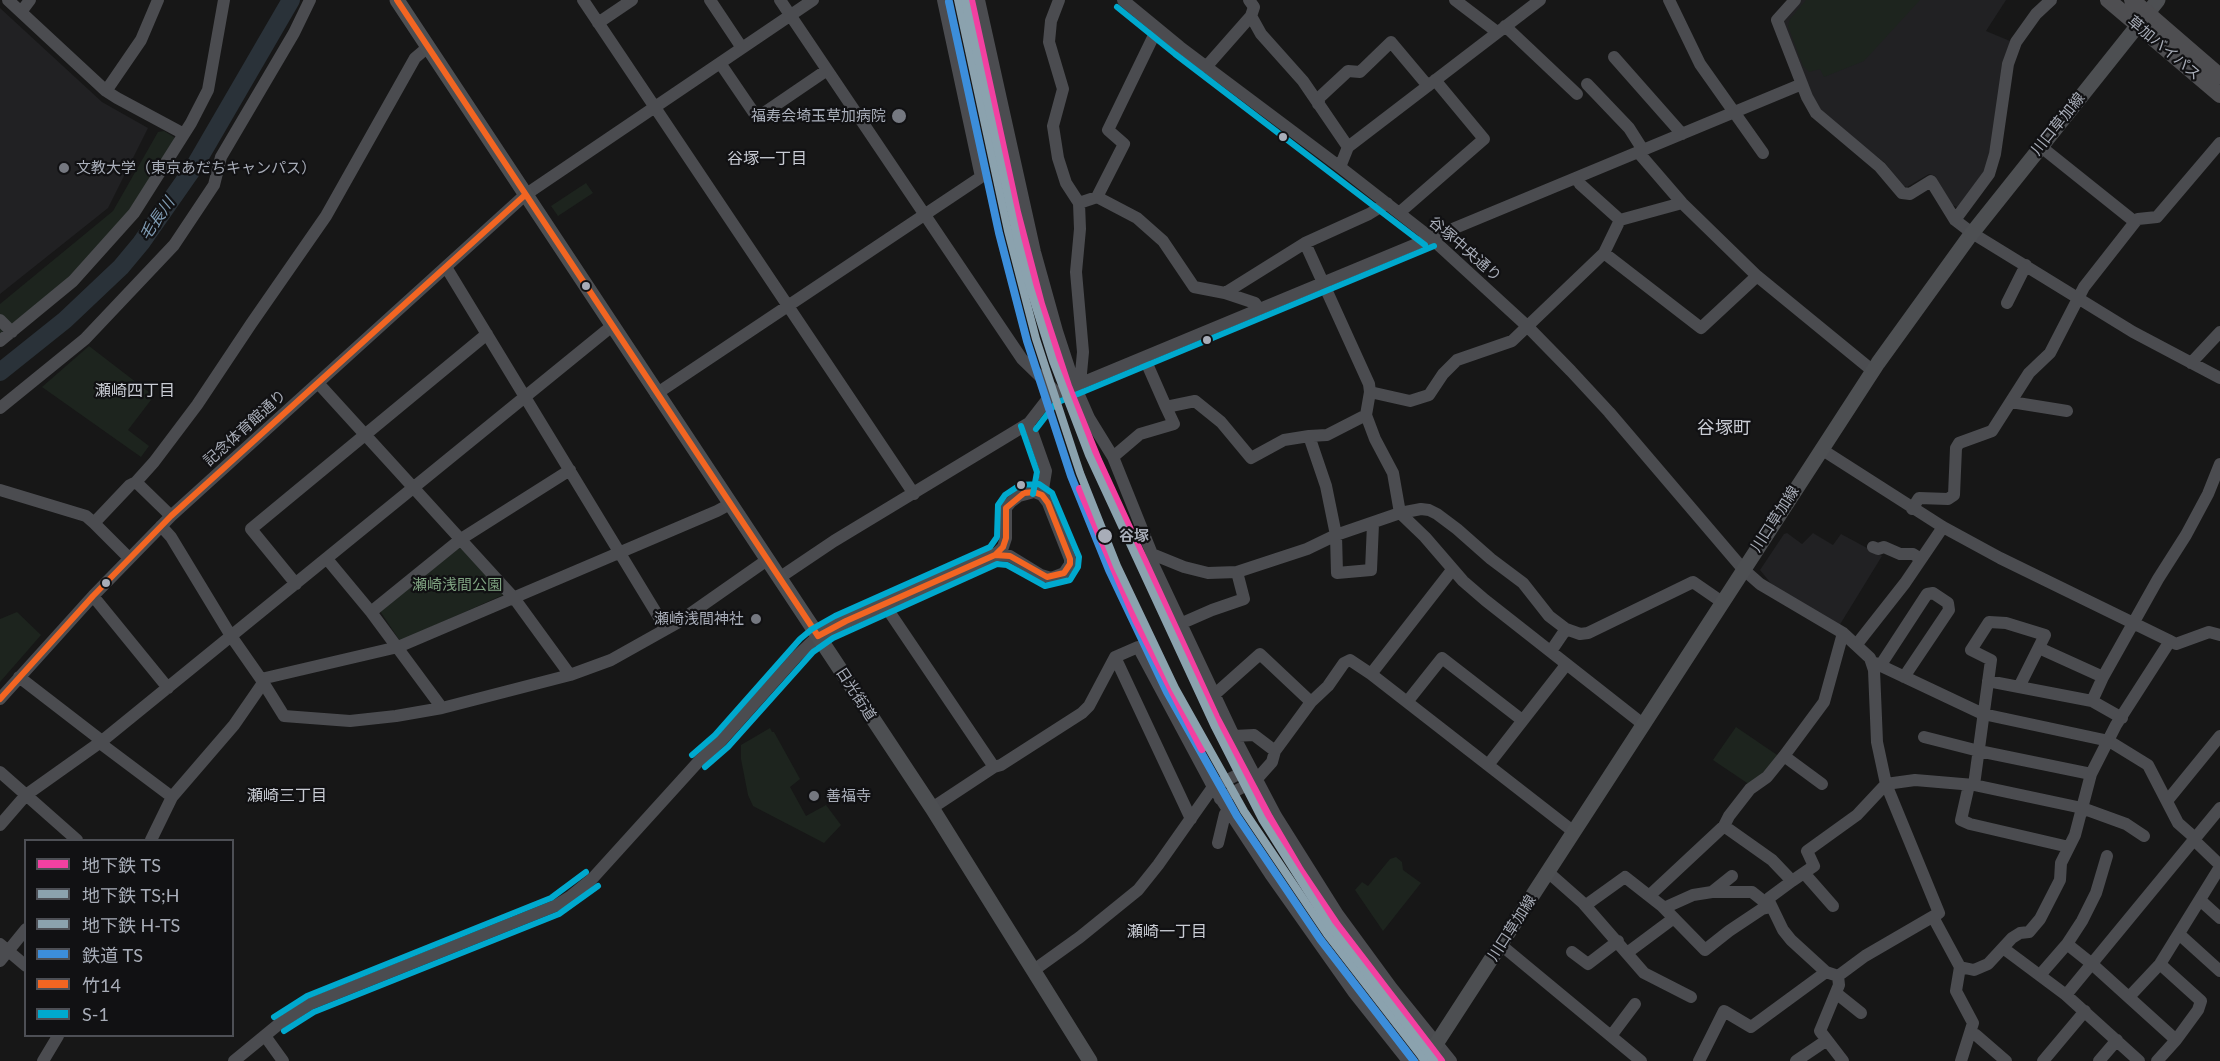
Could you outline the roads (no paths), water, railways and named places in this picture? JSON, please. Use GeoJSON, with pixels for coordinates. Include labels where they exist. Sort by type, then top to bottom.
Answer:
{"type":"FeatureCollection","features":[{"type":"Feature","properties":{"kind":"highway","name":"草加バイパス"},"geometry":{"type":"LineString","coordinates":[[2108,0],[2148,13],[2220,95]]}},
{"type":"Feature","properties":{"kind":"highway","name":"草加バイパス"},"geometry":{"type":"LineString","coordinates":[[2132,0],[2220,76]]}},
{"type":"Feature","properties":{"kind":"main road","name":"日光街道"},"geometry":{"type":"LineString","coordinates":[[398,0],[656,394],[932,808],[1090,1061]]}},
{"type":"Feature","properties":{"kind":"main road","name":"川口草加線"},"geometry":{"type":"LineString","coordinates":[[1425,1061],[1873,371],[1972,233],[2148,13]]}},
{"type":"Feature","properties":{"kind":"main road"},"geometry":{"type":"LineString","coordinates":[[818,636],[839,624],[995,555]]}},
{"type":"Feature","properties":{"kind":"street"},"geometry":{"type":"LineString","coordinates":[[8,0],[106,91],[184,134]]}},
{"type":"Feature","properties":{"kind":"street"},"geometry":{"type":"LineString","coordinates":[[21,12],[30,0]]}},
{"type":"Feature","properties":{"kind":"street"},"geometry":{"type":"LineString","coordinates":[[106,91],[141,40],[158,0]]}},
{"type":"Feature","properties":{"kind":"street"},"geometry":{"type":"LineString","coordinates":[[0,341],[73,281],[134,213],[184,134],[208,90],[224,0]]}},
{"type":"Feature","properties":{"kind":"street"},"geometry":{"type":"LineString","coordinates":[[0,408],[85,339],[174,245],[214,185],[221,157],[294,33],[310,0]]}},
{"type":"Feature","properties":{"kind":"street"},"geometry":{"type":"LineString","coordinates":[[583,0],[914,494]]}},
{"type":"Feature","properties":{"kind":"street"},"geometry":{"type":"LineString","coordinates":[[598,23],[632,0]]}},
{"type":"Feature","properties":{"kind":"street"},"geometry":{"type":"LineString","coordinates":[[710,0],[742,48]]}},
{"type":"Feature","properties":{"kind":"street"},"geometry":{"type":"LineString","coordinates":[[780,0],[1022,359],[1057,393]]}},
{"type":"Feature","properties":{"kind":"street","name":"記念体育館通り"},"geometry":{"type":"LineString","coordinates":[[0,699],[93,596],[171,516],[525,195],[813,0]]}},
{"type":"Feature","properties":{"kind":"street"},"geometry":{"type":"LineString","coordinates":[[656,394],[981,177],[943,0]]}},
{"type":"Feature","properties":{"kind":"street"},"geometry":{"type":"LineString","coordinates":[[979,0],[1043,286],[1089,418],[1113,457],[1152,554],[1153,564],[1234,736],[1253,782],[1337,913],[1392,988],[1451,1061]]}},
{"type":"Feature","properties":{"kind":"street"},"geometry":{"type":"LineString","coordinates":[[1059,0],[1051,21],[1049,42],[1063,89],[1053,126],[1058,158],[1066,183],[1079,203],[1080,229],[1076,272],[1083,352],[1077,385]]}},
{"type":"Feature","properties":{"kind":"street","name":"谷塚中央通り"},"geometry":{"type":"LineString","coordinates":[[1123,0],[1206,67],[1341,166],[1431,238],[1527,326],[1609,412],[1743,569],[1760,584],[1843,633],[1876,664]]}},
{"type":"Feature","properties":{"kind":"street"},"geometry":{"type":"LineString","coordinates":[[1206,67],[1251,16],[1254,7],[1249,0]]}},
{"type":"Feature","properties":{"kind":"street"},"geometry":{"type":"LineString","coordinates":[[1455,0],[1501,29],[1577,93]]}},
{"type":"Feature","properties":{"kind":"street"},"geometry":{"type":"LineString","coordinates":[[1341,166],[1348,147],[1540,0]]}},
{"type":"Feature","properties":{"kind":"street"},"geometry":{"type":"LineString","coordinates":[[1669,0],[1700,64],[1763,153]]}},
{"type":"Feature","properties":{"kind":"street"},"geometry":{"type":"LineString","coordinates":[[1795,0],[1777,20],[1802,84],[1820,118],[1880,167],[1902,193],[1910,194],[1931,181],[1955,220],[1972,233],[2078,299],[2220,378]]}},
{"type":"Feature","properties":{"kind":"street"},"geometry":{"type":"LineString","coordinates":[[1955,220],[1989,174],[1995,154],[2008,64],[2016,42],[2036,14],[2051,0]]}},
{"type":"Feature","properties":{"kind":"street"},"geometry":{"type":"LineString","coordinates":[[1251,16],[1261,34],[1303,81],[1348,147]]}},
{"type":"Feature","properties":{"kind":"street"},"geometry":{"type":"LineString","coordinates":[[1079,203],[1097,197],[1124,144],[1108,130],[1157,29]]}},
{"type":"Feature","properties":{"kind":"street"},"geometry":{"type":"LineString","coordinates":[[1318,104],[1320,97],[1348,71],[1360,72],[1391,42],[1484,139],[1399,213]]}},
{"type":"Feature","properties":{"kind":"street"},"geometry":{"type":"LineString","coordinates":[[93,523],[154,462],[197,405],[326,216],[416,57],[428,47]]}},
{"type":"Feature","properties":{"kind":"street"},"geometry":{"type":"LineString","coordinates":[[1614,57],[1682,134]]}},
{"type":"Feature","properties":{"kind":"street"},"geometry":{"type":"LineString","coordinates":[[720,63],[754,113],[761,115],[827,70]]}},
{"type":"Feature","properties":{"kind":"street"},"geometry":{"type":"LineString","coordinates":[[1587,84],[1629,128],[1641,151],[1682,203],[1757,276],[1873,371]]}},
{"type":"Feature","properties":{"kind":"street"},"geometry":{"type":"LineString","coordinates":[[779,578],[841,537],[1029,423],[1050,396],[1802,84]]}},
{"type":"Feature","properties":{"kind":"street"},"geometry":{"type":"LineString","coordinates":[[1912,509],[1919,498],[1948,499],[1954,495],[1956,448],[1959,443],[1992,431],[2029,373],[2050,353],[2084,287],[2135,222],[2138,219],[2157,217],[2220,143]]}},
{"type":"Feature","properties":{"kind":"street"},"geometry":{"type":"LineString","coordinates":[[2040,146],[2135,222]]}},
{"type":"Feature","properties":{"kind":"street"},"geometry":{"type":"LineString","coordinates":[[1577,178],[1580,184],[1620,220]]}},
{"type":"Feature","properties":{"kind":"street"},"geometry":{"type":"LineString","coordinates":[[1097,197],[1137,218],[1163,241],[1194,287],[1225,293],[1255,303],[1258,309]]}},
{"type":"Feature","properties":{"kind":"street"},"geometry":{"type":"LineString","coordinates":[[1225,293],[1305,243],[1369,214],[1387,203]]}},
{"type":"Feature","properties":{"kind":"street"},"geometry":{"type":"LineString","coordinates":[[1370,392],[1410,401],[1429,395],[1443,374],[1457,360],[1512,341],[1604,253],[1620,220],[1682,203]]}},
{"type":"Feature","properties":{"kind":"street"},"geometry":{"type":"LineString","coordinates":[[1305,243],[1369,384],[1366,415],[1375,439],[1393,473],[1400,513],[1425,537],[1452,570],[1485,600],[1644,725]]}},
{"type":"Feature","properties":{"kind":"street"},"geometry":{"type":"LineString","coordinates":[[1604,253],[1701,328],[1757,276]]}},
{"type":"Feature","properties":{"kind":"street"},"geometry":{"type":"LineString","coordinates":[[2007,303],[2026,265]]}},
{"type":"Feature","properties":{"kind":"street"},"geometry":{"type":"LineString","coordinates":[[446,267],[666,628]]}},
{"type":"Feature","properties":{"kind":"street"},"geometry":{"type":"LineString","coordinates":[[0,320],[12,332]]}},
{"type":"Feature","properties":{"kind":"street"},"geometry":{"type":"LineString","coordinates":[[0,825],[26,795],[101,742],[612,326]]}},
{"type":"Feature","properties":{"kind":"street"},"geometry":{"type":"LineString","coordinates":[[2191,363],[2220,332]]}},
{"type":"Feature","properties":{"kind":"street"},"geometry":{"type":"LineString","coordinates":[[296,584],[251,529],[487,334]]}},
{"type":"Feature","properties":{"kind":"street"},"geometry":{"type":"LineString","coordinates":[[1113,457],[1140,434],[1174,424],[1144,357]]}},
{"type":"Feature","properties":{"kind":"street"},"geometry":{"type":"LineString","coordinates":[[318,383],[514,598],[570,675]]}},
{"type":"Feature","properties":{"kind":"street"},"geometry":{"type":"LineString","coordinates":[[1166,407],[1195,401],[1221,422],[1251,458],[1284,440],[1309,435],[1327,435],[1366,415]]}},
{"type":"Feature","properties":{"kind":"street"},"geometry":{"type":"LineString","coordinates":[[2011,402],[2067,411]]}},
{"type":"Feature","properties":{"kind":"street"},"geometry":{"type":"LineString","coordinates":[[1029,423],[1046,471],[1042,495]]}},
{"type":"Feature","properties":{"kind":"street"},"geometry":{"type":"LineString","coordinates":[[1309,435],[1326,486],[1336,535],[1337,573],[1371,570],[1373,524]]}},
{"type":"Feature","properties":{"kind":"street"},"geometry":{"type":"LineString","coordinates":[[1821,449],[1943,527],[2000,558],[2170,642],[2176,644],[2209,632],[2220,635]]}},
{"type":"Feature","properties":{"kind":"street"},"geometry":{"type":"LineString","coordinates":[[2092,701],[2133,624],[2186,535],[2208,494],[2220,464]]}},
{"type":"Feature","properties":{"kind":"street"},"geometry":{"type":"LineString","coordinates":[[372,612],[461,539],[570,470]]}},
{"type":"Feature","properties":{"kind":"street"},"geometry":{"type":"LineString","coordinates":[[136,482],[171,516]]}},
{"type":"Feature","properties":{"kind":"street"},"geometry":{"type":"LineString","coordinates":[[0,490],[86,516],[129,558]]}},
{"type":"Feature","properties":{"kind":"street"},"geometry":{"type":"LineString","coordinates":[[1034,492],[1042,495],[1048,503],[1070,559],[1068,569],[1064,573],[1047,577],[1010,556],[995,555],[1003,547],[1006,538],[1006,508],[1024,493],[1034,492]]}},
{"type":"Feature","properties":{"kind":"street"},"geometry":{"type":"LineString","coordinates":[[151,839],[172,797],[234,725],[262,681],[398,647],[730,504]]}},
{"type":"Feature","properties":{"kind":"street"},"geometry":{"type":"LineString","coordinates":[[1152,554],[1184,567],[1208,573],[1237,572],[1307,549],[1336,535],[1400,513],[1421,509],[1437,514],[1491,559],[1512,572],[1524,583],[1549,616],[1566,628],[1580,634],[1588,633],[1692,582],[1722,602]]}},
{"type":"Feature","properties":{"kind":"street"},"geometry":{"type":"LineString","coordinates":[[161,526],[171,537],[231,636],[284,716],[350,721],[442,708],[570,675],[611,660],[677,623],[767,560]]}},
{"type":"Feature","properties":{"kind":"street"},"geometry":{"type":"LineString","coordinates":[[1857,644],[1905,583],[1943,527]]}},
{"type":"Feature","properties":{"kind":"street"},"geometry":{"type":"LineString","coordinates":[[1873,547],[1878,549],[1884,547],[1900,554],[1913,554],[1921,558]]}},
{"type":"Feature","properties":{"kind":"street"},"geometry":{"type":"LineString","coordinates":[[327,559],[372,612],[442,708]]}},
{"type":"Feature","properties":{"kind":"street"},"geometry":{"type":"LineString","coordinates":[[1371,674],[1452,570]]}},
{"type":"Feature","properties":{"kind":"street"},"geometry":{"type":"LineString","coordinates":[[1180,624],[1245,599],[1237,572]]}},
{"type":"Feature","properties":{"kind":"street"},"geometry":{"type":"LineString","coordinates":[[1699,1061],[1724,1011],[1751,1027],[1832,974],[1939,914],[1886,784],[1877,742],[1876,664],[1927,594],[1933,592],[1948,603],[1949,610],[1904,677]]}},
{"type":"Feature","properties":{"kind":"street"},"geometry":{"type":"LineString","coordinates":[[93,596],[168,688]]}},
{"type":"Feature","properties":{"kind":"street"},"geometry":{"type":"LineString","coordinates":[[884,604],[994,767]]}},
{"type":"Feature","properties":{"kind":"street"},"geometry":{"type":"LineString","coordinates":[[2019,687],[2045,635],[2006,623],[1989,622],[1971,650],[1991,660],[1979,751],[1972,785],[1961,820],[2069,847]]}},
{"type":"Feature","properties":{"kind":"street"},"geometry":{"type":"LineString","coordinates":[[1551,651],[1566,628]]}},
{"type":"Feature","properties":{"kind":"street"},"geometry":{"type":"LineString","coordinates":[[1649,896],[1724,826],[1750,789],[1767,777],[1824,702],[1843,633]]}},
{"type":"Feature","properties":{"kind":"street"},"geometry":{"type":"LineString","coordinates":[[234,1061],[265,1035],[310,1004],[555,906],[571,896],[592,879],[699,761],[721,741],[797,656],[818,636]]}},
{"type":"Feature","properties":{"kind":"street"},"geometry":{"type":"LineString","coordinates":[[1960,967],[1974,970],[1988,964],[2012,938],[2020,933],[2029,932],[2040,919],[2060,880],[2061,863],[2075,835],[2091,774],[2116,726],[2170,642]]}},
{"type":"Feature","properties":{"kind":"street"},"geometry":{"type":"LineString","coordinates":[[932,808],[1082,713],[1089,706],[1115,657],[1137,646],[1220,799],[1354,993],[1408,1061]]}},
{"type":"Feature","properties":{"kind":"street"},"geometry":{"type":"LineString","coordinates":[[2039,648],[2103,677]]}},
{"type":"Feature","properties":{"kind":"street"},"geometry":{"type":"LineString","coordinates":[[1214,695],[1260,654],[1311,702]]}},
{"type":"Feature","properties":{"kind":"street"},"geometry":{"type":"LineString","coordinates":[[1115,657],[1191,819]]}},
{"type":"Feature","properties":{"kind":"street"},"geometry":{"type":"LineString","coordinates":[[1407,702],[1443,658],[1522,720]]}},
{"type":"Feature","properties":{"kind":"street"},"geometry":{"type":"LineString","coordinates":[[1220,799],[1253,782],[1272,762],[1275,751],[1311,702],[1328,686],[1344,663],[1350,660],[1574,832]]}},
{"type":"Feature","properties":{"kind":"street"},"geometry":{"type":"LineString","coordinates":[[1488,765],[1566,664]]}},
{"type":"Feature","properties":{"kind":"street"},"geometry":{"type":"LineString","coordinates":[[1876,664],[1983,714],[2109,741],[2148,765],[2178,823],[2220,866],[2160,964],[2129,997]]}},
{"type":"Feature","properties":{"kind":"street"},"geometry":{"type":"LineString","coordinates":[[19,677],[172,797]]}},
{"type":"Feature","properties":{"kind":"street"},"geometry":{"type":"LineString","coordinates":[[1988,681],[2092,701],[2122,718]]}},
{"type":"Feature","properties":{"kind":"street"},"geometry":{"type":"LineString","coordinates":[[1234,736],[1254,735],[1275,751]]}},
{"type":"Feature","properties":{"kind":"street"},"geometry":{"type":"LineString","coordinates":[[2167,801],[2220,736]]}},
{"type":"Feature","properties":{"kind":"street"},"geometry":{"type":"LineString","coordinates":[[1924,737],[2091,774]]}},
{"type":"Feature","properties":{"kind":"street"},"geometry":{"type":"LineString","coordinates":[[1784,756],[1822,784]]}},
{"type":"Feature","properties":{"kind":"street"},"geometry":{"type":"LineString","coordinates":[[1034,970],[1080,937],[1138,890],[1213,787],[1247,770]]}},
{"type":"Feature","properties":{"kind":"street"},"geometry":{"type":"LineString","coordinates":[[0,772],[76,839]]}},
{"type":"Feature","properties":{"kind":"street"},"geometry":{"type":"LineString","coordinates":[[1843,1061],[1820,1031],[1839,985],[1832,974],[1791,940],[1783,930],[1769,898],[1814,866],[1807,851],[1857,815],[1886,784],[1915,780],[1972,785],[2082,808],[2126,824],[2144,836]]}},
{"type":"Feature","properties":{"kind":"street"},"geometry":{"type":"LineString","coordinates":[[2066,995],[2220,807]]}},
{"type":"Feature","properties":{"kind":"street"},"geometry":{"type":"LineString","coordinates":[[1218,843],[1225,814],[1229,811]]}},
{"type":"Feature","properties":{"kind":"street"},"geometry":{"type":"LineString","coordinates":[[1724,826],[1772,860],[1792,881]]}},
{"type":"Feature","properties":{"kind":"street"},"geometry":{"type":"LineString","coordinates":[[2040,975],[2067,945],[2082,921],[2096,893],[2107,856]]}},
{"type":"Feature","properties":{"kind":"street"},"geometry":{"type":"LineString","coordinates":[[1548,873],[1586,905],[1644,973],[1691,997]]}},
{"type":"Feature","properties":{"kind":"street"},"geometry":{"type":"LineString","coordinates":[[1804,873],[1833,906]]}},
{"type":"Feature","properties":{"kind":"street"},"geometry":{"type":"LineString","coordinates":[[1712,892],[1731,876]]}},
{"type":"Feature","properties":{"kind":"street"},"geometry":{"type":"LineString","coordinates":[[1586,905],[1625,877],[1664,908],[1705,950],[1762,909],[1771,907]]}},
{"type":"Feature","properties":{"kind":"street"},"geometry":{"type":"LineString","coordinates":[[1664,908],[1693,895],[1712,892],[1752,892],[1771,907]]}},
{"type":"Feature","properties":{"kind":"street"},"geometry":{"type":"LineString","coordinates":[[2200,900],[2220,918]]}},
{"type":"Feature","properties":{"kind":"street"},"geometry":{"type":"LineString","coordinates":[[1933,917],[1960,967],[1956,991],[1974,1023],[1961,1061]]}},
{"type":"Feature","properties":{"kind":"street"},"geometry":{"type":"LineString","coordinates":[[1628,952],[1674,918]]}},
{"type":"Feature","properties":{"kind":"street"},"geometry":{"type":"LineString","coordinates":[[24,931],[3,952],[24,965]]}},
{"type":"Feature","properties":{"kind":"street"},"geometry":{"type":"LineString","coordinates":[[2179,934],[2220,971]]}},
{"type":"Feature","properties":{"kind":"street"},"geometry":{"type":"LineString","coordinates":[[1572,952],[1588,964],[1618,941]]}},
{"type":"Feature","properties":{"kind":"street"},"geometry":{"type":"LineString","coordinates":[[1502,945],[1641,1061]]}},
{"type":"Feature","properties":{"kind":"street"},"geometry":{"type":"LineString","coordinates":[[2067,945],[2092,964],[2176,1040]]}},
{"type":"Feature","properties":{"kind":"street"},"geometry":{"type":"LineString","coordinates":[[2003,948],[2066,995],[2139,1061]]}},
{"type":"Feature","properties":{"kind":"street"},"geometry":{"type":"LineString","coordinates":[[2157,1061],[2198,1010],[2201,1001],[2160,964]]}},
{"type":"Feature","properties":{"kind":"street"},"geometry":{"type":"LineString","coordinates":[[1836,993],[1861,1013]]}},
{"type":"Feature","properties":{"kind":"street"},"geometry":{"type":"LineString","coordinates":[[1611,1036],[1635,1004]]}},
{"type":"Feature","properties":{"kind":"street"},"geometry":{"type":"LineString","coordinates":[[2043,1061],[2085,1011]]}},
{"type":"Feature","properties":{"kind":"street"},"geometry":{"type":"LineString","coordinates":[[1970,1034],[1976,1035],[2006,1061]]}},
{"type":"Feature","properties":{"kind":"street"},"geometry":{"type":"LineString","coordinates":[[265,1035],[283,1061]]}},
{"type":"Feature","properties":{"kind":"street"},"geometry":{"type":"LineString","coordinates":[[43,1061],[57,1037]]}},
{"type":"Feature","properties":{"kind":"street"},"geometry":{"type":"LineString","coordinates":[[1796,1061],[1827,1040]]}},
{"type":"Feature","properties":{"kind":"street"},"geometry":{"type":"LineString","coordinates":[[2099,1061],[2117,1040]]}},
{"type":"Feature","properties":{"kind":"waterway","name":"毛長川"},"geometry":{"type":"LineString","coordinates":[[0,372],[65,320],[121,267],[141,243],[194,167],[291,0]]}},
{"type":"Feature","properties":{"kind":"metro line","name":"TS;H"},"geometry":{"type":"LineString","coordinates":[[958,0],[1008,231],[1036,339],[1080,473],[1117,566],[1175,688],[1244,811],[1327,934],[1425,1061]]}},
{"type":"Feature","properties":{"kind":"metro line","name":"H-TS"},"geometry":{"type":"LineString","coordinates":[[965,0],[1030,288],[1053,361],[1089,455],[1215,727],[1262,819],[1329,925],[1434,1061]]}},
{"type":"Feature","properties":{"kind":"metro line","name":"TS"},"geometry":{"type":"LineString","coordinates":[[971,0],[1017,212],[1041,304],[1068,386],[1098,460],[1216,717],[1269,817],[1300,870],[1337,925],[1441,1061]]}},
{"type":"Feature","properties":{"kind":"metro line","name":"TS"},"geometry":{"type":"LineString","coordinates":[[1080,489],[1136,620],[1202,749]]}},
{"type":"Feature","properties":{"kind":"rail line","name":"TS"},"geometry":{"type":"LineString","coordinates":[[949,2],[999,233],[1027,341],[1071,476],[1109,570],[1167,692],[1237,816],[1320,939],[1414,1061]]}},
{"type":"Feature","properties":{"kind":"place","name":"福寿会埼玉草加病院"},"geometry":{"type":"Point","coordinates":[899,116]}},
{"type":"Feature","properties":{"kind":"place","name":"文教大学（東京あだちキャンパス）"},"geometry":{"type":"Point","coordinates":[64,168]}},
{"type":"Feature","properties":{"kind":"place","name":"谷塚"},"geometry":{"type":"Point","coordinates":[1105,536]}},
{"type":"Feature","properties":{"kind":"place","name":"瀬崎浅間神社"},"geometry":{"type":"Point","coordinates":[756,619]}},
{"type":"Feature","properties":{"kind":"place","name":"善福寺"},"geometry":{"type":"Point","coordinates":[814,796]}},
{"type":"Feature","properties":{"kind":"district","name":"谷塚一丁目"},"geometry":{"type":"Point","coordinates":[767,159]}},
{"type":"Feature","properties":{"kind":"district","name":"瀬崎四丁目"},"geometry":{"type":"Point","coordinates":[135,391]}},
{"type":"Feature","properties":{"kind":"district","name":"谷塚町"},"geometry":{"type":"Point","coordinates":[1724,428]}},
{"type":"Feature","properties":{"kind":"district","name":"瀬崎三丁目"},"geometry":{"type":"Point","coordinates":[287,796]}},
{"type":"Feature","properties":{"kind":"district","name":"瀬崎一丁目"},"geometry":{"type":"Point","coordinates":[1167,932]}},
{"type":"Feature","properties":{"kind":"park label","name":"瀬崎浅間公園"},"geometry":{"type":"Point","coordinates":[457,585]}}]}
